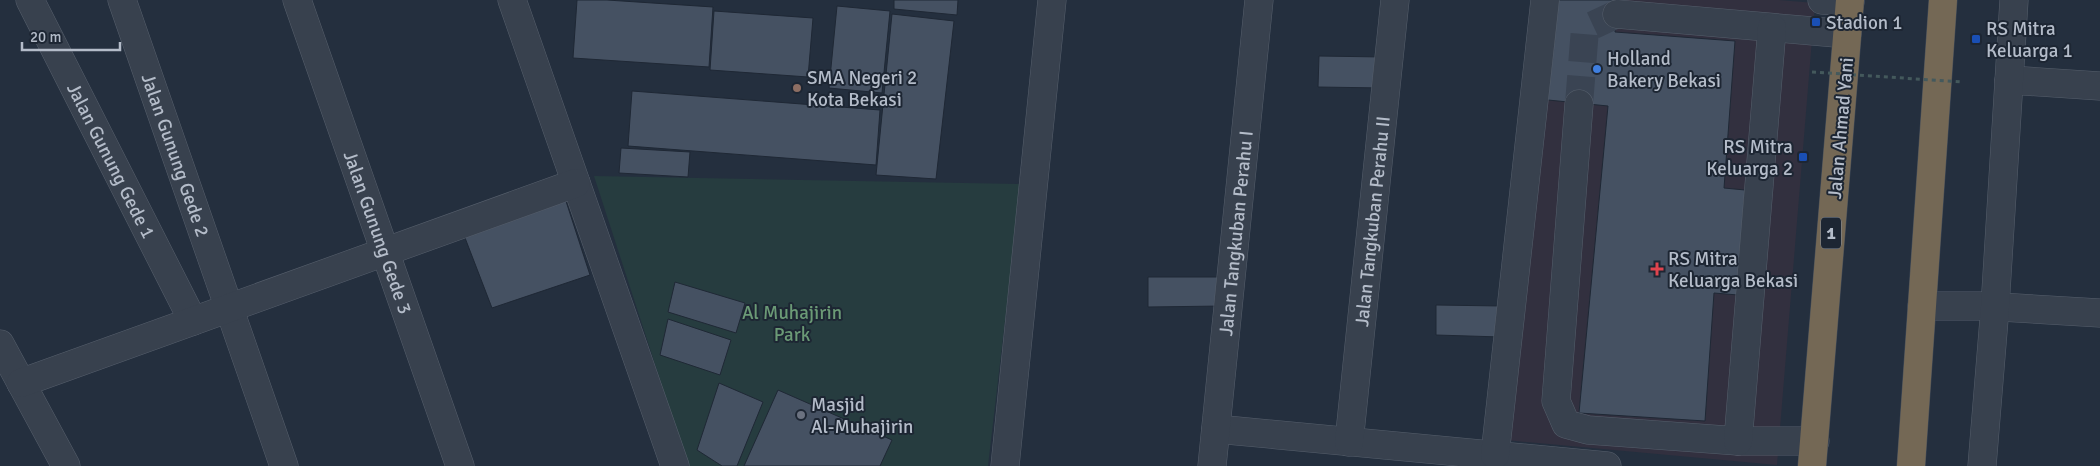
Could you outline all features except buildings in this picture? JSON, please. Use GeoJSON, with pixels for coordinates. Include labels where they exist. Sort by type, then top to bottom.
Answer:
{"type":"FeatureCollection","features":[{"type":"Feature","properties":{"kind":"highway"},"geometry":{"type":"LineString","coordinates":[[1911,466],[1943,0]]}},
{"type":"Feature","properties":{"kind":"highway","name":"Jalan Ahmad Yani"},"geometry":{"type":"LineString","coordinates":[[1814,454],[1850,1]]}},
{"type":"Feature","properties":{"kind":"street","name":"Jalan Gunung Gede 1"},"geometry":{"type":"LineString","coordinates":[[30,0],[193,321]]}},
{"type":"Feature","properties":{"kind":"street","name":"Jalan Gunung Gede 2"},"geometry":{"type":"LineString","coordinates":[[122,0],[284,466]]}},
{"type":"Feature","properties":{"kind":"street","name":"Jalan Gunung Gede 3"},"geometry":{"type":"LineString","coordinates":[[297,0],[460,466]]}},
{"type":"Feature","properties":{"kind":"street"},"geometry":{"type":"LineString","coordinates":[[512,0],[675,466]]}},
{"type":"Feature","properties":{"kind":"street"},"geometry":{"type":"LineString","coordinates":[[1005,466],[1052,0]]}},
{"type":"Feature","properties":{"kind":"street","name":"Jalan Tangkuban Perahu I"},"geometry":{"type":"LineString","coordinates":[[1212,466],[1259,0]]}},
{"type":"Feature","properties":{"kind":"street","name":"Jalan Tangkuban Perahu II"},"geometry":{"type":"LineString","coordinates":[[1349,442],[1395,0]]}},
{"type":"Feature","properties":{"kind":"street"},"geometry":{"type":"LineString","coordinates":[[1495,455],[1545,0]]}},
{"type":"Feature","properties":{"kind":"street"},"geometry":{"type":"LineString","coordinates":[[1822,0],[1850,1]]}},
{"type":"Feature","properties":{"kind":"street"},"geometry":{"type":"LineString","coordinates":[[1982,466],[1995,307],[2014,0]]}},
{"type":"Feature","properties":{"kind":"street"},"geometry":{"type":"LineString","coordinates":[[1616,14],[1847,34]]}},
{"type":"Feature","properties":{"kind":"street"},"geometry":{"type":"LineString","coordinates":[[1738,441],[1772,28]]}},
{"type":"Feature","properties":{"kind":"street"},"geometry":{"type":"LineString","coordinates":[[2009,80],[2100,86]]}},
{"type":"Feature","properties":{"kind":"street"},"geometry":{"type":"LineString","coordinates":[[1579,104],[1556,401],[1566,424],[1588,430],[1738,441],[1814,454]]}},
{"type":"Feature","properties":{"kind":"street"},"geometry":{"type":"LineString","coordinates":[[20,384],[576,183]]}},
{"type":"Feature","properties":{"kind":"street"},"geometry":{"type":"LineString","coordinates":[[1922,306],[1995,307],[2100,313]]}},
{"type":"Feature","properties":{"kind":"street"},"geometry":{"type":"LineString","coordinates":[[0,344],[66,466]]}},
{"type":"Feature","properties":{"kind":"street"},"geometry":{"type":"LineString","coordinates":[[1216,429],[1606,466]]}},
{"type":"Feature","properties":{"kind":"path"},"geometry":{"type":"LineString","coordinates":[[1812,72],[1962,82]]}},
{"type":"Feature","properties":{"kind":"shaded area","name":"RS Mitra Keluarga Bekasi"},"geometry":{"type":"Polygon","coordinates":[[[1548,0],[1779,0],[1815,3],[1777,465],[1505,440],[1548,0]]]}},
{"type":"Feature","properties":{"kind":"green space","name":"Al Muhajirin Park"},"geometry":{"type":"Polygon","coordinates":[[[594,176],[1021,184],[988,466],[688,466],[594,176]]]}},
{"type":"Feature","properties":{"kind":"tunnel"},"geometry":{"type":"LineString","coordinates":[[1579,104],[1585,29],[1617,14]]}},
{"type":"Feature","properties":{"kind":"place","name":"Stadion 1"},"geometry":{"type":"Point","coordinates":[1816,22]}},
{"type":"Feature","properties":{"kind":"place","name":"RS Mitra Keluarga 1"},"geometry":{"type":"Point","coordinates":[1976,39]}},
{"type":"Feature","properties":{"kind":"place","name":"Holland Bakery Bekasi"},"geometry":{"type":"Point","coordinates":[1597,69]}},
{"type":"Feature","properties":{"kind":"place","name":"SMA Negeri 2 Kota Bekasi"},"geometry":{"type":"Point","coordinates":[797,88]}},
{"type":"Feature","properties":{"kind":"place","name":"RS Mitra Keluarga 2"},"geometry":{"type":"Point","coordinates":[1803,157]}},
{"type":"Feature","properties":{"kind":"place","name":"RS Mitra Keluarga Bekasi"},"geometry":{"type":"Point","coordinates":[1657,269]}},
{"type":"Feature","properties":{"kind":"place","name":"Masjid Al-Muhajirin"},"geometry":{"type":"Point","coordinates":[801,415]}}]}
